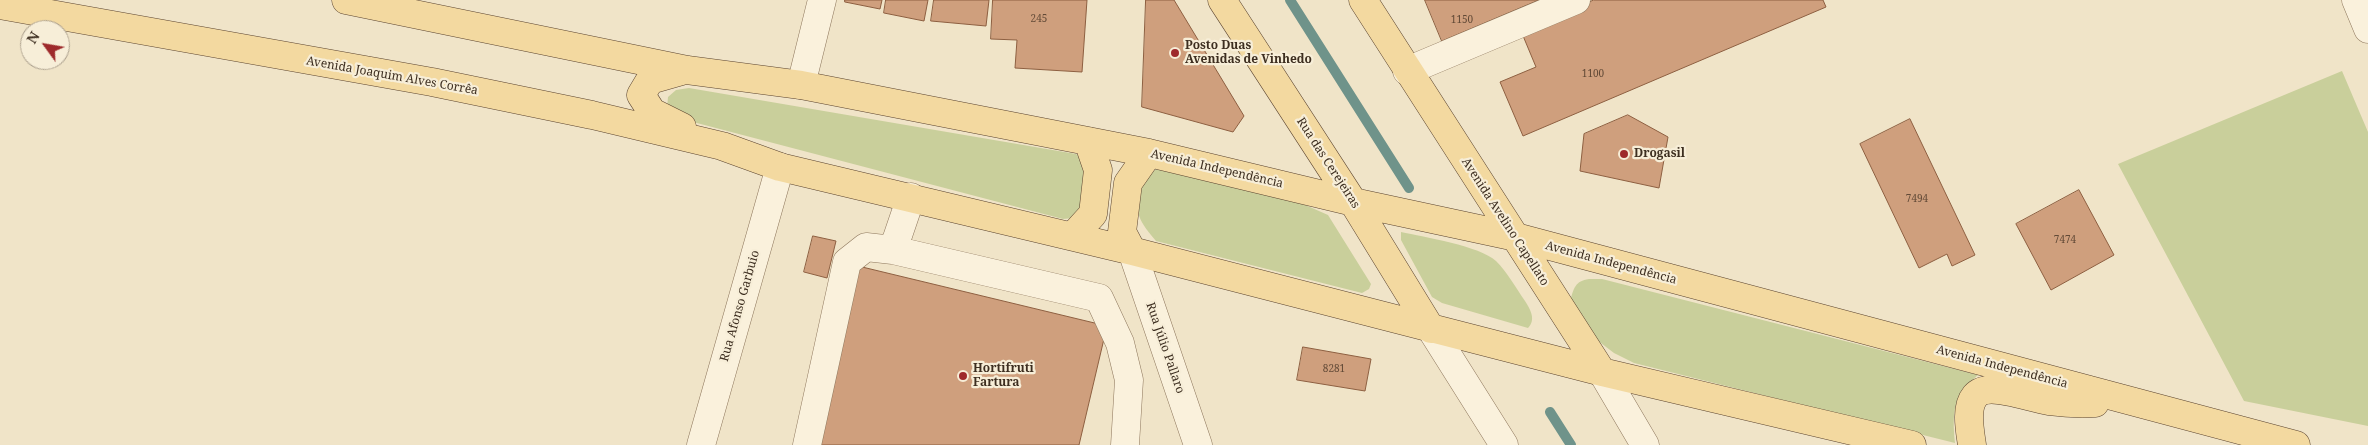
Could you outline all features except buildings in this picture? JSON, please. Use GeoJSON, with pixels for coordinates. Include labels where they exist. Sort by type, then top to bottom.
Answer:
{"type":"FeatureCollection","features":[{"type":"Feature","properties":{"kind":"main road"},"geometry":{"type":"LineString","coordinates":[[346,0],[686,70],[801,85]]}},
{"type":"Feature","properties":{"kind":"main road","name":"Rua das Cerejeiras"},"geometry":{"type":"LineString","coordinates":[[1222,0],[1353,202],[1431,329]]}},
{"type":"Feature","properties":{"kind":"main road","name":"Avenida Avelino Capellato"},"geometry":{"type":"LineString","coordinates":[[1363,0],[1602,372]]}},
{"type":"Feature","properties":{"kind":"main road","name":"Avenida Joaquim Alves Corrêa"},"geometry":{"type":"LineString","coordinates":[[0,5],[432,82],[592,115],[722,146],[780,167]]}},
{"type":"Feature","properties":{"kind":"main road"},"geometry":{"type":"LineString","coordinates":[[686,70],[650,80],[642,95],[652,112],[722,146]]}},
{"type":"Feature","properties":{"kind":"main road","name":"Avenida Independência"},"geometry":{"type":"LineString","coordinates":[[801,85],[1149,153],[1353,202],[1516,238],[2296,445]]}},
{"type":"Feature","properties":{"kind":"main road"},"geometry":{"type":"LineString","coordinates":[[1073,236],[1093,214],[1098,170],[1088,141]]}},
{"type":"Feature","properties":{"kind":"main road"},"geometry":{"type":"LineString","coordinates":[[1132,251],[1122,232],[1128,183],[1149,153]]}},
{"type":"Feature","properties":{"kind":"main road"},"geometry":{"type":"LineString","coordinates":[[780,167],[1073,236],[1602,372],[1912,445]]}},
{"type":"Feature","properties":{"kind":"main road"},"geometry":{"type":"LineString","coordinates":[[1972,445],[1970,410],[1975,396],[1986,389],[2014,392],[2047,401],[2086,403],[2126,400]]}},
{"type":"Feature","properties":{"kind":"street"},"geometry":{"type":"LineString","coordinates":[[801,85],[822,0]]}},
{"type":"Feature","properties":{"kind":"street"},"geometry":{"type":"LineString","coordinates":[[1407,71],[1576,0]]}},
{"type":"Feature","properties":{"kind":"street"},"geometry":{"type":"LineString","coordinates":[[2356,0],[2368,29]]}},
{"type":"Feature","properties":{"kind":"street","name":"Rua Afonso Garbuio"},"geometry":{"type":"LineString","coordinates":[[701,445],[780,167]]}},
{"type":"Feature","properties":{"kind":"street"},"geometry":{"type":"LineString","coordinates":[[893,250],[911,197]]}},
{"type":"Feature","properties":{"kind":"street"},"geometry":{"type":"LineString","coordinates":[[807,445],[847,262],[866,247],[893,250],[1099,298],[1120,343],[1129,380],[1125,445]]}},
{"type":"Feature","properties":{"kind":"street","name":"Rua Júlio Pallaro"},"geometry":{"type":"LineString","coordinates":[[1132,251],[1198,445]]}},
{"type":"Feature","properties":{"kind":"street"},"geometry":{"type":"LineString","coordinates":[[1431,329],[1504,445]]}},
{"type":"Feature","properties":{"kind":"street","name":"Avenida Avelino Capellato"},"geometry":{"type":"LineString","coordinates":[[1602,372],[1645,445]]}},
{"type":"Feature","properties":{"kind":"green space"},"geometry":{"type":"Polygon","coordinates":[[[2342,71],[2368,132],[2368,426],[2244,401],[2118,164],[2342,71]]]}},
{"type":"Feature","properties":{"kind":"green space"},"geometry":{"type":"Polygon","coordinates":[[[689,88],[1076,154],[1087,163],[1088,197],[1074,218],[1063,219],[674,117],[667,109],[668,97],[676,90],[689,88]]]}},
{"type":"Feature","properties":{"kind":"green space"},"geometry":{"type":"Polygon","coordinates":[[[1158,168],[1303,204],[1328,215],[1371,284],[1369,289],[1362,293],[1156,241],[1144,226],[1139,214],[1138,200],[1140,181],[1158,168]]]}},
{"type":"Feature","properties":{"kind":"green space"},"geometry":{"type":"Polygon","coordinates":[[[1401,232],[1465,247],[1478,251],[1496,261],[1508,275],[1529,308],[1532,322],[1528,328],[1442,303],[1432,297],[1401,240],[1401,232]]]}},
{"type":"Feature","properties":{"kind":"green space"},"geometry":{"type":"Polygon","coordinates":[[[1589,279],[1602,279],[1978,375],[1963,390],[1956,405],[1954,413],[1955,443],[1634,363],[1614,353],[1593,337],[1570,301],[1578,283],[1589,279]]]}},
{"type":"Feature","properties":{"kind":"waterway"},"geometry":{"type":"LineString","coordinates":[[1290,0],[1409,188]]}},
{"type":"Feature","properties":{"kind":"waterway"},"geometry":{"type":"LineString","coordinates":[[1550,412],[1571,445]]}},
{"type":"Feature","properties":{"kind":"place","name":"Posto Duas Avenidas de Vinhedo"},"geometry":{"type":"Point","coordinates":[1175,53]}},
{"type":"Feature","properties":{"kind":"place","name":"Drogasil"},"geometry":{"type":"Point","coordinates":[1624,154]}},
{"type":"Feature","properties":{"kind":"place","name":"Hortifruti Fartura"},"geometry":{"type":"Point","coordinates":[963,376]}}]}
